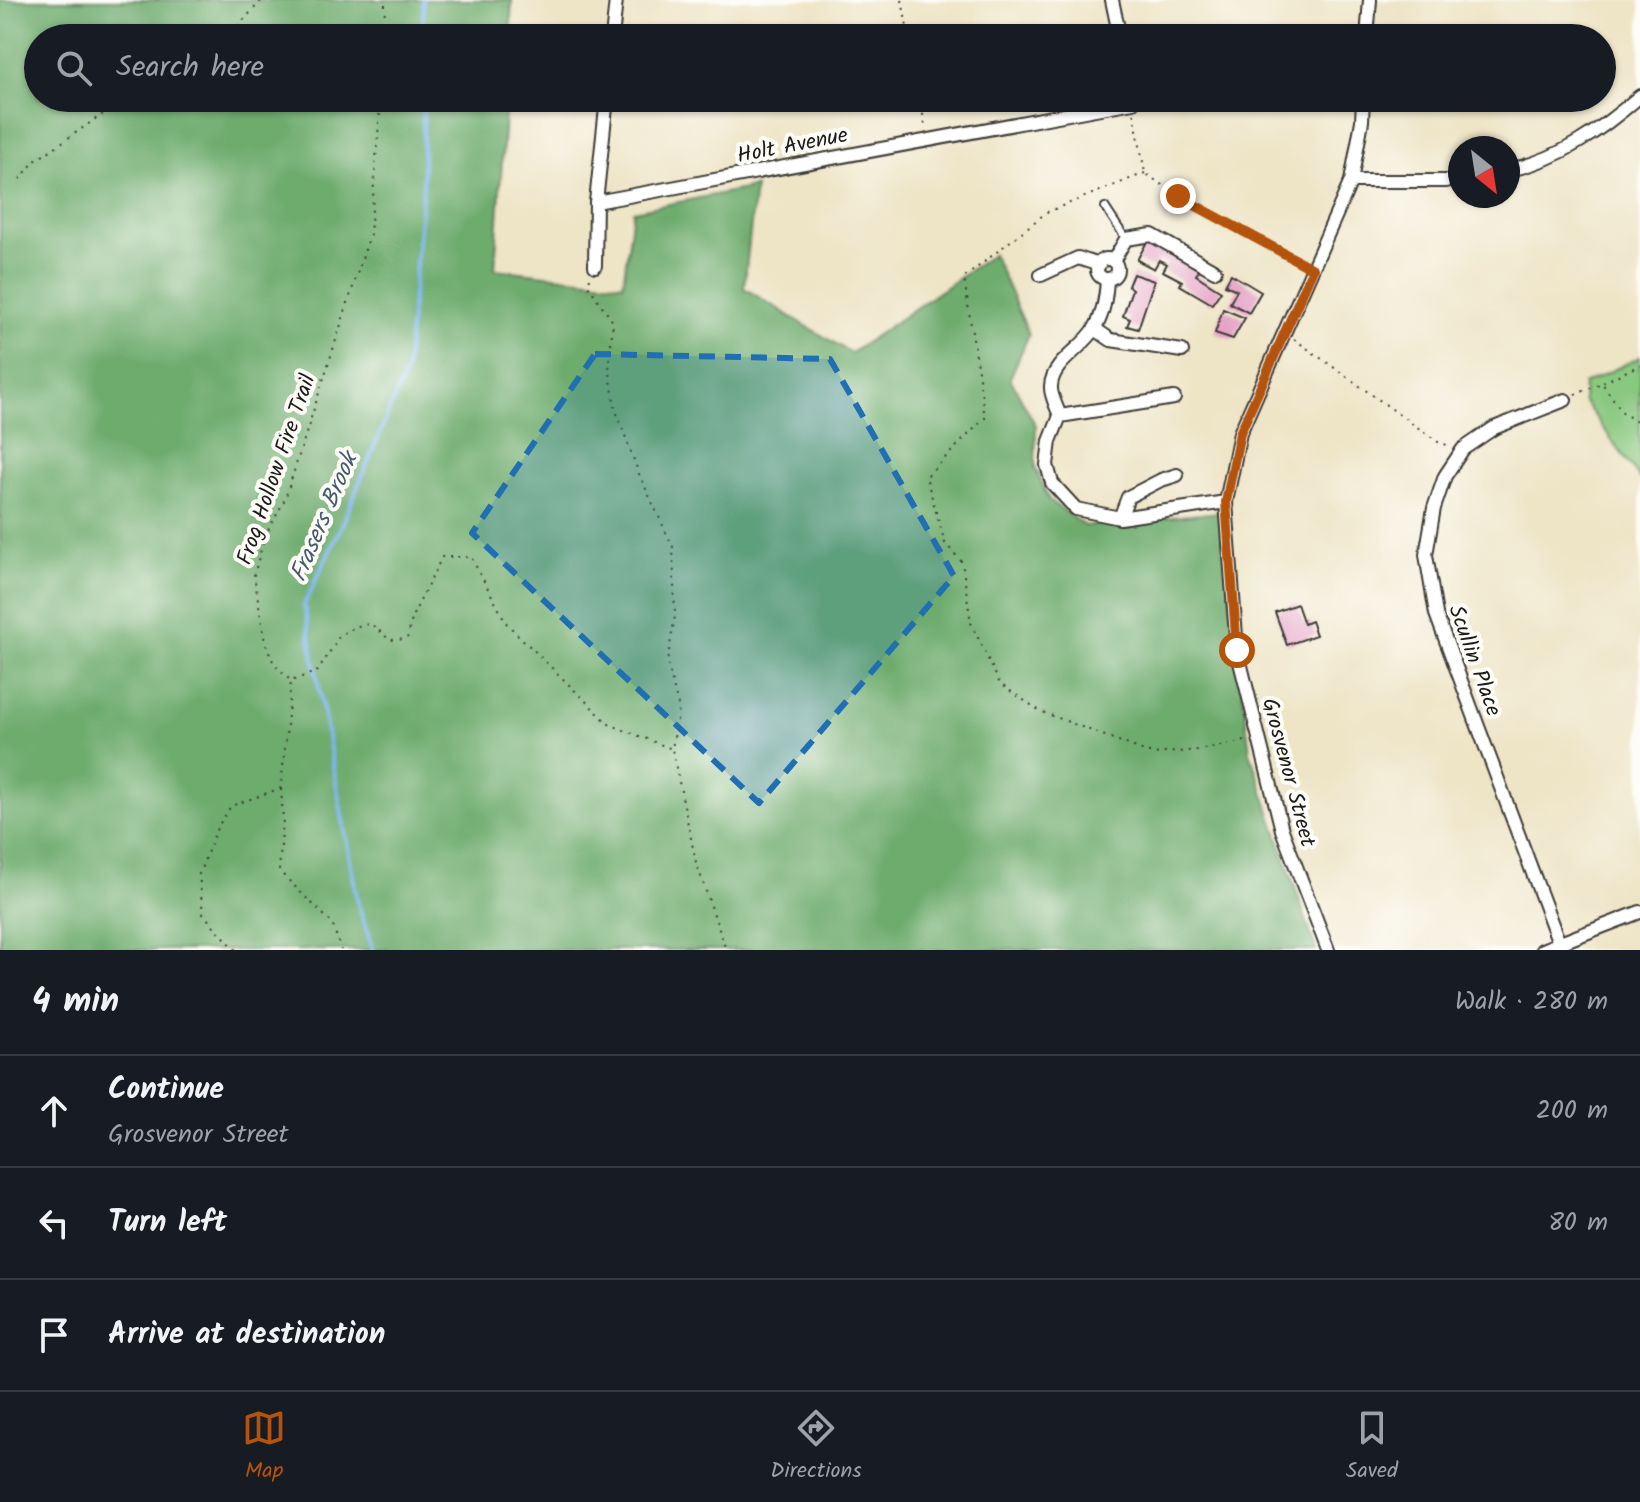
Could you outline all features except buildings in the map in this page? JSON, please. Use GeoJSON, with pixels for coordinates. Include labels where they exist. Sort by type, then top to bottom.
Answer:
{"type":"FeatureCollection","features":[{"type":"Feature","properties":{"kind":"street"},"geometry":{"type":"LineString","coordinates":[[613,24],[616,0]]}},
{"type":"Feature","properties":{"kind":"street"},"geometry":{"type":"LineString","coordinates":[[1112,0],[1117,24]]}},
{"type":"Feature","properties":{"kind":"street"},"geometry":{"type":"LineString","coordinates":[[1368,24],[1370,0]]}},
{"type":"Feature","properties":{"kind":"street"},"geometry":{"type":"LineString","coordinates":[[1520,168],[1536,165],[1609,123],[1640,96]]}},
{"type":"Feature","properties":{"kind":"street"},"geometry":{"type":"LineString","coordinates":[[595,266],[596,202],[606,112]]}},
{"type":"Feature","properties":{"kind":"street","name":"Holt Avenue"},"geometry":{"type":"LineString","coordinates":[[596,202],[1069,112]]}},
{"type":"Feature","properties":{"kind":"street","name":"Grosvenor Street"},"geometry":{"type":"LineString","coordinates":[[1328,950],[1282,830],[1237,650],[1226,502],[1240,433],[1351,181],[1362,112]]}},
{"type":"Feature","properties":{"kind":"street"},"geometry":{"type":"LineString","coordinates":[[1351,181],[1448,181]]}},
{"type":"Feature","properties":{"kind":"street"},"geometry":{"type":"LineString","coordinates":[[1113,261],[1126,239],[1152,235],[1215,271]]}},
{"type":"Feature","properties":{"kind":"street"},"geometry":{"type":"LineString","coordinates":[[1041,275],[1078,258],[1099,265]]}},
{"type":"Feature","properties":{"kind":"street"},"geometry":{"type":"LineString","coordinates":[[1099,265],[1106,260],[1113,261],[1117,267],[1117,273],[1107,279]]}},
{"type":"Feature","properties":{"kind":"street"},"geometry":{"type":"LineString","coordinates":[[1099,265],[1099,274],[1107,279]]}},
{"type":"Feature","properties":{"kind":"street"},"geometry":{"type":"LineString","coordinates":[[1107,279],[1104,304],[1095,329],[1073,355],[1055,370],[1050,388],[1060,416],[1048,453],[1047,465],[1052,483],[1076,509],[1120,518],[1226,502]]}},
{"type":"Feature","properties":{"kind":"street"},"geometry":{"type":"LineString","coordinates":[[1095,329],[1111,340],[1182,351]]}},
{"type":"Feature","properties":{"kind":"street"},"geometry":{"type":"LineString","coordinates":[[1060,416],[1174,398]]}},
{"type":"Feature","properties":{"kind":"street","name":"Scullin Place"},"geometry":{"type":"LineString","coordinates":[[1559,943],[1436,614],[1426,555],[1434,508],[1445,476],[1463,449],[1494,428],[1565,400]]}},
{"type":"Feature","properties":{"kind":"street"},"geometry":{"type":"LineString","coordinates":[[1120,518],[1128,497],[1177,475]]}},
{"type":"Feature","properties":{"kind":"street"},"geometry":{"type":"LineString","coordinates":[[1542,950],[1640,912]]}},
{"type":"Feature","properties":{"kind":"lane"},"geometry":{"type":"LineString","coordinates":[[1105,207],[1126,239]]}},
{"type":"Feature","properties":{"kind":"path"},"geometry":{"type":"LineString","coordinates":[[240,24],[262,0]]}},
{"type":"Feature","properties":{"kind":"path"},"geometry":{"type":"LineString","coordinates":[[384,24],[385,0]]}},
{"type":"Feature","properties":{"kind":"path"},"geometry":{"type":"LineString","coordinates":[[902,0],[906,24]]}},
{"type":"Feature","properties":{"kind":"path"},"geometry":{"type":"LineString","coordinates":[[20,179],[35,161],[106,112]]}},
{"type":"Feature","properties":{"kind":"path","name":"Frog Hollow Fire Trail"},"geometry":{"type":"LineString","coordinates":[[291,681],[274,664],[265,642],[254,575],[264,538],[285,499],[370,234],[380,112]]}},
{"type":"Feature","properties":{"kind":"path"},"geometry":{"type":"LineString","coordinates":[[922,112],[927,139]]}},
{"type":"Feature","properties":{"kind":"path"},"geometry":{"type":"LineString","coordinates":[[1134,112],[1145,173],[1178,196],[1313,269]]}},
{"type":"Feature","properties":{"kind":"path"},"geometry":{"type":"LineString","coordinates":[[1145,173],[1047,212],[964,278],[985,418],[926,477],[945,543],[962,562],[971,623],[1000,684],[1040,711],[1152,754],[1199,750],[1259,738]]}},
{"type":"Feature","properties":{"kind":"path"},"geometry":{"type":"LineString","coordinates":[[595,266],[588,285],[613,322],[609,365],[615,408],[639,474],[673,547],[675,616],[667,662],[679,709],[672,749],[696,862],[726,950]]}},
{"type":"Feature","properties":{"kind":"path"},"geometry":{"type":"LineString","coordinates":[[1284,332],[1438,442]]}},
{"type":"Feature","properties":{"kind":"path"},"geometry":{"type":"LineString","coordinates":[[1565,400],[1640,365]]}},
{"type":"Feature","properties":{"kind":"path"},"geometry":{"type":"LineString","coordinates":[[1602,383],[1623,413],[1640,424]]}},
{"type":"Feature","properties":{"kind":"path"},"geometry":{"type":"LineString","coordinates":[[341,950],[332,923],[279,871],[283,819],[281,788],[291,681],[318,671],[340,635],[357,626],[371,624],[390,640],[407,639],[413,615],[442,557],[471,557],[507,624],[609,724],[672,749]]}},
{"type":"Feature","properties":{"kind":"path"},"geometry":{"type":"LineString","coordinates":[[236,950],[203,914],[199,874],[217,828],[231,806],[281,788]]}},
{"type":"Feature","properties":{"kind":"highlighted area"},"geometry":{"type":"Polygon","coordinates":[[[595,354],[830,359],[954,576],[759,803],[472,533],[595,354]]]}},
{"type":"Feature","properties":{"kind":"green space"},"geometry":{"type":"Polygon","coordinates":[[[0,0],[512,0],[511,24],[24,24],[24,112],[505,112],[495,269],[623,284],[633,211],[755,187],[744,288],[851,353],[993,254],[1029,334],[1010,378],[1036,426],[1035,467],[1049,500],[1085,526],[1219,512],[1250,752],[1316,950],[0,950],[0,0]]]}},
{"type":"Feature","properties":{"kind":"green space"},"geometry":{"type":"Polygon","coordinates":[[[1640,357],[1640,479],[1583,400],[1584,384],[1640,357]]]}},
{"type":"Feature","properties":{"kind":"waterway","name":"Frasers Brook"},"geometry":{"type":"LineString","coordinates":[[423,0],[423,24]]}},
{"type":"Feature","properties":{"kind":"waterway","name":"Frasers Brook"},"geometry":{"type":"LineString","coordinates":[[373,950],[358,904],[304,605],[342,525],[406,370],[423,188],[423,112]]}},
{"type":"Feature","properties":{"kind":"route"},"geometry":{"type":"LineString","coordinates":[[1178,196],[1313,269],[1240,433],[1226,502],[1237,650]]}}]}
